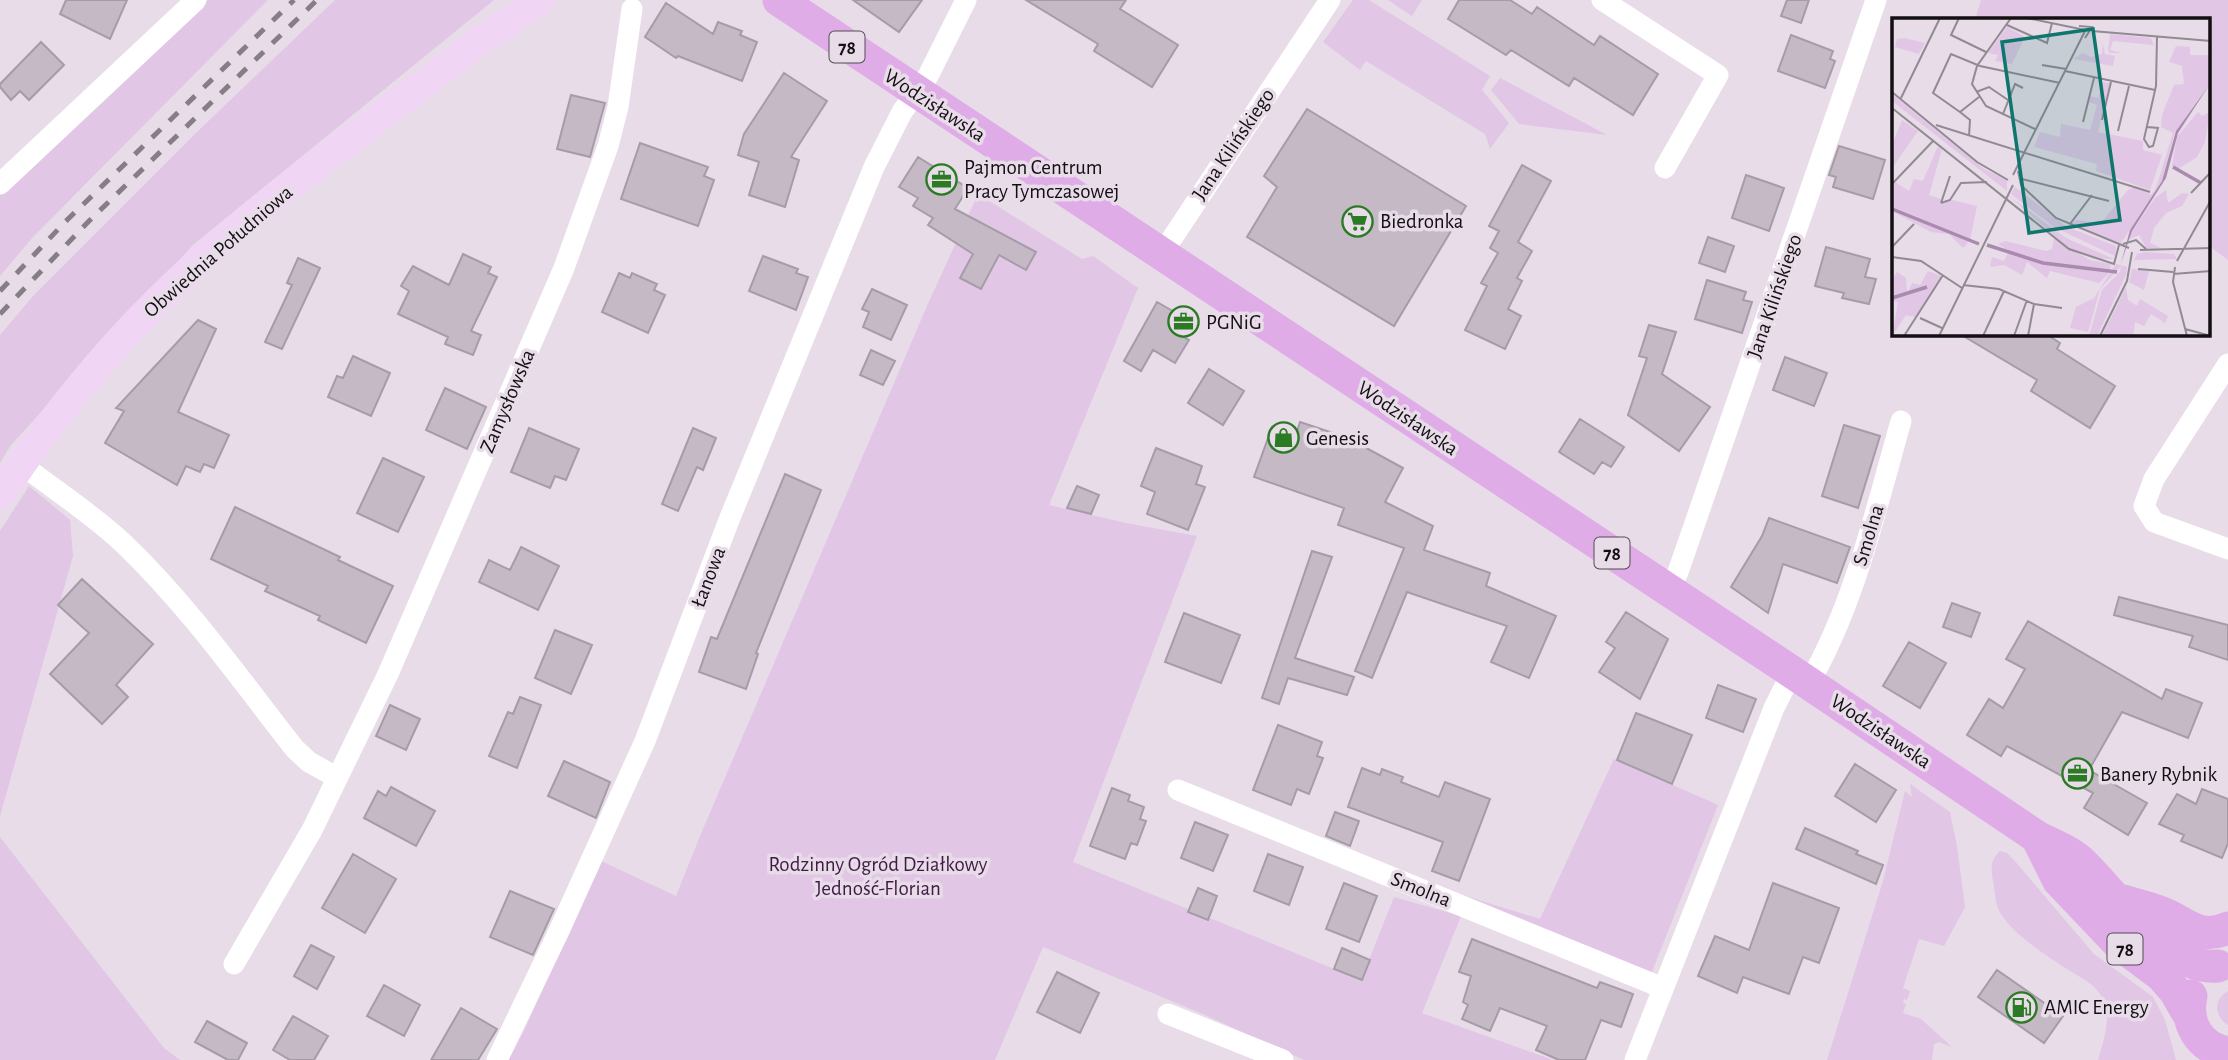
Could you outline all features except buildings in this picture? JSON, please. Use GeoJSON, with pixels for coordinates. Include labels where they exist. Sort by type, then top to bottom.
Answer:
{"type":"FeatureCollection","features":[{"type":"Feature","properties":{"kind":"main road","name":"Obwiednia Południowa"},"geometry":{"type":"LineString","coordinates":[[474,45],[518,0]]}},
{"type":"Feature","properties":{"kind":"main road","name":"Obwiednia Południowa"},"geometry":{"type":"LineString","coordinates":[[0,495],[59,412],[101,361],[184,276],[246,222],[474,45],[540,0]]}},
{"type":"Feature","properties":{"kind":"main road","name":"Wodzisławska"},"geometry":{"type":"LineString","coordinates":[[779,0],[1801,677],[2037,837],[2077,858],[2148,931],[2182,958],[2205,966],[2225,963]]}},
{"type":"Feature","properties":{"kind":"main road","name":"Wodzisławska"},"geometry":{"type":"LineString","coordinates":[[2037,837],[2059,881],[2118,943],[2161,975],[2175,990],[2189,1015]]}},
{"type":"Feature","properties":{"kind":"main road","name":"78"},"geometry":{"type":"LineString","coordinates":[[2116,899],[2171,917],[2202,933],[2228,928]]}},
{"type":"Feature","properties":{"kind":"main road"},"geometry":{"type":"LineString","coordinates":[[2189,1015],[2189,1002],[2194,987],[2204,974],[2225,963]]}},
{"type":"Feature","properties":{"kind":"main road","name":"78"},"geometry":{"type":"LineString","coordinates":[[2189,1015],[2202,1040],[2214,1049],[2228,1053]]}},
{"type":"Feature","properties":{"kind":"street"},"geometry":{"type":"LineString","coordinates":[[0,184],[196,0]]}},
{"type":"Feature","properties":{"kind":"street","name":"Łanowa"},"geometry":{"type":"LineString","coordinates":[[496,1060],[559,931],[636,762],[729,520],[884,146],[902,111],[928,76],[966,0]]}},
{"type":"Feature","properties":{"kind":"street","name":"Jana Kilińskiego"},"geometry":{"type":"LineString","coordinates":[[1161,255],[1200,192],[1330,0]]}},
{"type":"Feature","properties":{"kind":"street"},"geometry":{"type":"LineString","coordinates":[[1602,0],[1718,75],[1665,168]]}},
{"type":"Feature","properties":{"kind":"street","name":"Jana Kilińskiego"},"geometry":{"type":"LineString","coordinates":[[1669,590],[1678,572],[1876,0]]}},
{"type":"Feature","properties":{"kind":"street","name":"Zamysłowska"},"geometry":{"type":"LineString","coordinates":[[234,964],[312,830],[388,674],[569,256],[608,146],[618,107],[632,9]]}},
{"type":"Feature","properties":{"kind":"street"},"geometry":{"type":"LineString","coordinates":[[2228,364],[2154,479],[2144,506],[2154,522],[2228,549]]}},
{"type":"Feature","properties":{"kind":"street","name":"Smolna"},"geometry":{"type":"LineString","coordinates":[[1635,1060],[1774,708],[1835,632],[1867,539],[1901,421]]}},
{"type":"Feature","properties":{"kind":"street"},"geometry":{"type":"LineString","coordinates":[[22,464],[121,541],[204,632],[295,749],[309,762],[336,777]]}},
{"type":"Feature","properties":{"kind":"street","name":"Smolna"},"geometry":{"type":"LineString","coordinates":[[1178,790],[1663,988]]}},
{"type":"Feature","properties":{"kind":"street"},"geometry":{"type":"LineString","coordinates":[[1168,1014],[1283,1060]]}},
{"type":"Feature","properties":{"kind":"green space"},"geometry":{"type":"Polygon","coordinates":[[[208,0],[268,0],[33,237],[0,276],[0,192],[208,0]]]}},
{"type":"Feature","properties":{"kind":"green space"},"geometry":{"type":"Polygon","coordinates":[[[335,0],[494,0],[194,244],[11,445],[0,463],[0,335],[34,295],[197,132],[335,0]]]}},
{"type":"Feature","properties":{"kind":"green space"},"geometry":{"type":"Polygon","coordinates":[[[1353,0],[1369,0],[1490,76],[1482,90],[1509,123],[1490,149],[1485,134],[1366,61],[1360,70],[1323,42],[1353,0]]]}},
{"type":"Feature","properties":{"kind":"green space"},"geometry":{"type":"Polygon","coordinates":[[[1388,0],[1422,0],[1412,16],[1388,0]]]}},
{"type":"Feature","properties":{"kind":"green space"},"geometry":{"type":"Polygon","coordinates":[[[1981,0],[2228,0],[2228,260],[2210,247],[2210,18],[1975,18],[1981,0]]]}},
{"type":"Feature","properties":{"kind":"green space"},"geometry":{"type":"Polygon","coordinates":[[[1500,78],[1607,135],[1519,124],[1491,90],[1500,78]]]}},
{"type":"Feature","properties":{"kind":"green space","name":"Rodzinny Ogród Działkowy Jedność-Florian"},"geometry":{"type":"Polygon","coordinates":[[[978,194],[1082,259],[1093,256],[1138,288],[1049,505],[1197,536],[1073,862],[1361,980],[1394,897],[1461,916],[1422,1013],[1553,1060],[1304,1060],[1043,947],[995,1060],[508,1060],[523,1033],[601,861],[676,896],[927,306],[978,194]]]}},
{"type":"Feature","properties":{"kind":"green space"},"geometry":{"type":"Polygon","coordinates":[[[29,486],[70,520],[73,556],[0,816],[0,531],[29,486]]]}},
{"type":"Feature","properties":{"kind":"green space"},"geometry":{"type":"Polygon","coordinates":[[[1614,759],[1718,805],[1651,974],[1544,932],[1462,895],[1540,919],[1614,759]]]}},
{"type":"Feature","properties":{"kind":"green space"},"geometry":{"type":"Polygon","coordinates":[[[1910,784],[1950,812],[1965,907],[1944,946],[1919,939],[1903,988],[1910,991],[1907,1000],[1904,999],[1903,1003],[1906,1004],[1903,1013],[1921,1019],[1952,1047],[1939,1042],[1934,1044],[1932,1060],[1827,1060],[1883,881],[1905,791],[1912,797],[1910,784]]]}},
{"type":"Feature","properties":{"kind":"green space"},"geometry":{"type":"Polygon","coordinates":[[[0,837],[164,1048],[180,1060],[0,1060],[0,837]]]}},
{"type":"Feature","properties":{"kind":"green space"},"geometry":{"type":"Polygon","coordinates":[[[2000,851],[2007,853],[2014,860],[2094,954],[2153,997],[2165,1020],[2176,1060],[2098,1060],[2107,1020],[2104,1001],[2091,984],[2025,940],[2004,919],[1997,905],[1992,873],[1993,861],[2000,851]]]}},
{"type":"Feature","properties":{"kind":"green space"},"geometry":{"type":"Polygon","coordinates":[[[2228,991],[2228,1025],[2220,1017],[2217,1008],[2220,999],[2228,991]]]}},
{"type":"Feature","properties":{"kind":"railway"},"geometry":{"type":"LineString","coordinates":[[0,291],[65,222],[294,0]]}},
{"type":"Feature","properties":{"kind":"railway"},"geometry":{"type":"LineString","coordinates":[[0,314],[89,221],[317,0]]}},
{"type":"Feature","properties":{"kind":"place","name":"Pajmon Centrum Pracy Tymczasowej"},"geometry":{"type":"Point","coordinates":[941,179]}},
{"type":"Feature","properties":{"kind":"place","name":"Biedronka"},"geometry":{"type":"Point","coordinates":[1357,221]}},
{"type":"Feature","properties":{"kind":"place","name":"PGNiG"},"geometry":{"type":"Point","coordinates":[1183,322]}},
{"type":"Feature","properties":{"kind":"place","name":"Genesis"},"geometry":{"type":"Point","coordinates":[1283,438]}},
{"type":"Feature","properties":{"kind":"place","name":"Banery Rybnik"},"geometry":{"type":"Point","coordinates":[2077,774]}},
{"type":"Feature","properties":{"kind":"place","name":"AMIC Energy"},"geometry":{"type":"Point","coordinates":[2021,1007]}}]}
